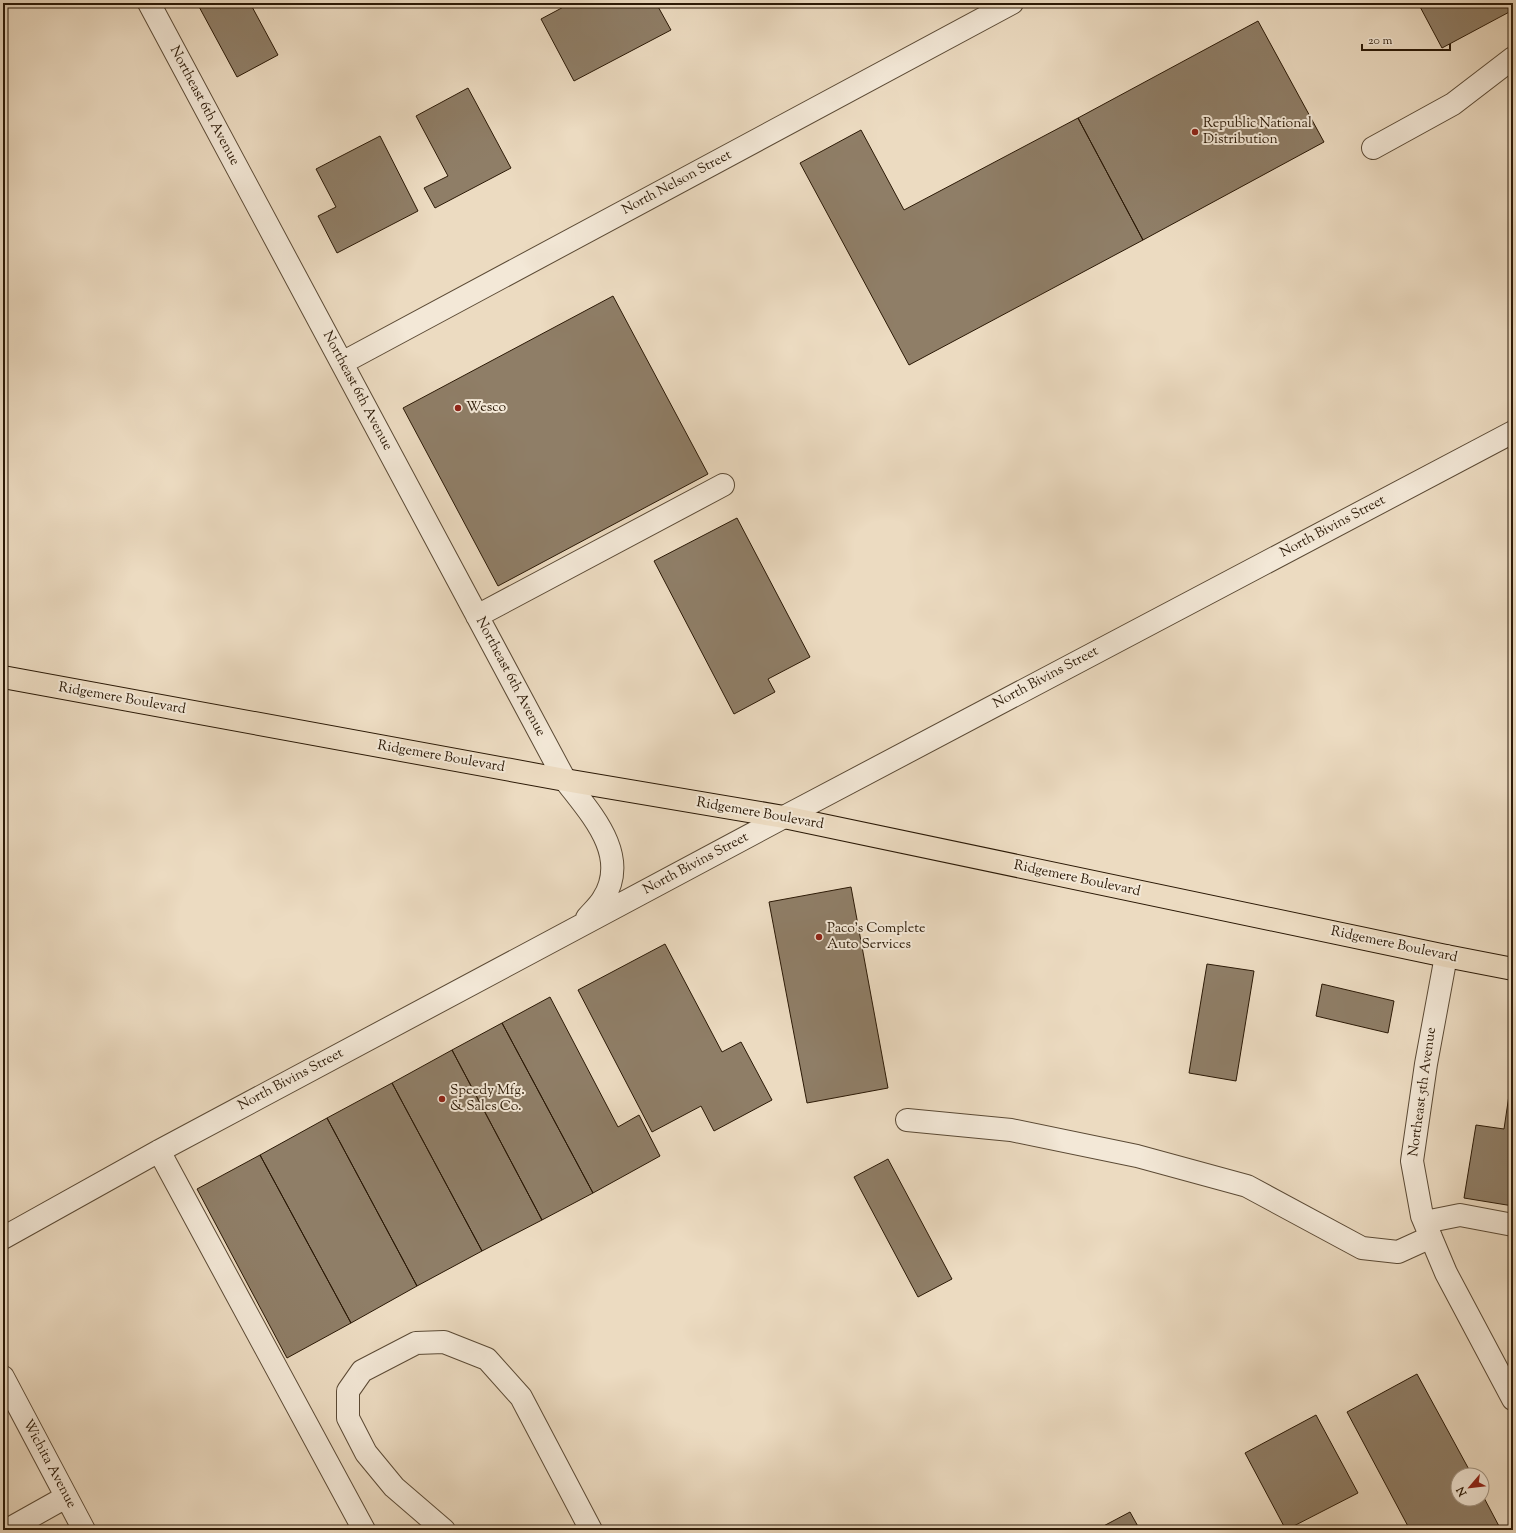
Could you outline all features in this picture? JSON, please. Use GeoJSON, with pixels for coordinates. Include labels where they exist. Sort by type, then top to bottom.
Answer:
{"type":"FeatureCollection","features":[{"type":"Feature","properties":{"kind":"main road","name":"Ridgemere Boulevard"},"geometry":{"type":"LineString","coordinates":[[3,677],[565,780],[784,817],[1513,969]]}},
{"type":"Feature","properties":{"kind":"street","name":"Northeast 6th Avenue"},"geometry":{"type":"LineString","coordinates":[[149,3],[565,780]]}},
{"type":"Feature","properties":{"kind":"street","name":"North Nelson Street"},"geometry":{"type":"LineString","coordinates":[[342,363],[1012,3]]}},
{"type":"Feature","properties":{"kind":"street"},"geometry":{"type":"LineString","coordinates":[[1373,148],[1453,104],[1513,58]]}},
{"type":"Feature","properties":{"kind":"street","name":"North Bivins Street"},"geometry":{"type":"LineString","coordinates":[[3,1238],[158,1151],[784,817],[1513,432]]}},
{"type":"Feature","properties":{"kind":"street"},"geometry":{"type":"LineString","coordinates":[[477,616],[724,486]]}},
{"type":"Feature","properties":{"kind":"street","name":"North Bivins Street"},"geometry":{"type":"LineString","coordinates":[[565,780],[606,837],[612,858],[611,881],[603,899],[580,926]]}},
{"type":"Feature","properties":{"kind":"street","name":"Northeast 5th Avenue"},"geometry":{"type":"LineString","coordinates":[[1446,956],[1426,1064],[1412,1161],[1422,1216],[1446,1273],[1513,1399]]}},
{"type":"Feature","properties":{"kind":"street"},"geometry":{"type":"LineString","coordinates":[[907,1120],[1011,1130],[1137,1156],[1247,1186],[1362,1248],[1398,1252],[1428,1229],[1460,1215],[1513,1225]]}},
{"type":"Feature","properties":{"kind":"street"},"geometry":{"type":"LineString","coordinates":[[158,1151],[364,1530]]}},
{"type":"Feature","properties":{"kind":"street"},"geometry":{"type":"LineString","coordinates":[[444,1530],[394,1488],[366,1453],[348,1418],[348,1391],[362,1371],[416,1343],[444,1342],[487,1359],[521,1397],[591,1530]]}},
{"type":"Feature","properties":{"kind":"street","name":"Wichita Avenue"},"geometry":{"type":"LineString","coordinates":[[3,1377],[84,1530]]}},
{"type":"Feature","properties":{"kind":"street"},"geometry":{"type":"LineString","coordinates":[[7,1530],[66,1497]]}},
{"type":"Feature","properties":{"kind":"building"},"geometry":{"type":"Polygon","coordinates":[[[197,3],[250,3],[278,55],[237,77],[197,3]]]}},
{"type":"Feature","properties":{"kind":"building"},"geometry":{"type":"Polygon","coordinates":[[[571,3],[656,3],[671,30],[574,81],[541,19],[571,3]]]}},
{"type":"Feature","properties":{"kind":"building"},"geometry":{"type":"Polygon","coordinates":[[[1418,3],[1511,3],[1513,10],[1442,48],[1418,3]]]}},
{"type":"Feature","properties":{"kind":"building"},"geometry":{"type":"Polygon","coordinates":[[[1258,21],[1324,142],[1143,240],[1078,118],[1258,21]]]}},
{"type":"Feature","properties":{"kind":"building"},"geometry":{"type":"Polygon","coordinates":[[[468,88],[511,168],[435,208],[424,188],[448,176],[416,116],[468,88]]]}},
{"type":"Feature","properties":{"kind":"building"},"geometry":{"type":"Polygon","coordinates":[[[1078,118],[1143,240],[909,365],[800,163],[861,130],[904,210],[1078,118]]]}},
{"type":"Feature","properties":{"kind":"building"},"geometry":{"type":"Polygon","coordinates":[[[380,136],[418,211],[337,253],[318,216],[336,207],[316,169],[380,136]]]}},
{"type":"Feature","properties":{"kind":"building"},"geometry":{"type":"Polygon","coordinates":[[[613,296],[708,474],[498,586],[403,408],[613,296]]]}},
{"type":"Feature","properties":{"kind":"building"},"geometry":{"type":"Polygon","coordinates":[[[737,518],[810,657],[768,679],[775,692],[734,714],[654,561],[737,518]]]}},
{"type":"Feature","properties":{"kind":"building"},"geometry":{"type":"Polygon","coordinates":[[[851,887],[888,1088],[807,1103],[769,902],[851,887]]]}},
{"type":"Feature","properties":{"kind":"building"},"geometry":{"type":"Polygon","coordinates":[[[665,944],[722,1052],[741,1042],[772,1100],[714,1131],[701,1106],[652,1132],[578,990],[665,944]]]}},
{"type":"Feature","properties":{"kind":"building"},"geometry":{"type":"Polygon","coordinates":[[[1207,964],[1254,971],[1236,1081],[1189,1073],[1207,964]]]}},
{"type":"Feature","properties":{"kind":"building"},"geometry":{"type":"Polygon","coordinates":[[[1322,984],[1394,1001],[1388,1033],[1316,1016],[1322,984]]]}},
{"type":"Feature","properties":{"kind":"building"},"geometry":{"type":"Polygon","coordinates":[[[550,997],[618,1127],[639,1115],[660,1156],[593,1193],[502,1023],[550,997]]]}},
{"type":"Feature","properties":{"kind":"building"},"geometry":{"type":"Polygon","coordinates":[[[502,1023],[593,1193],[542,1220],[452,1050],[502,1023]]]}},
{"type":"Feature","properties":{"kind":"building"},"geometry":{"type":"Polygon","coordinates":[[[452,1050],[542,1220],[482,1251],[392,1083],[452,1050]]]}},
{"type":"Feature","properties":{"kind":"building"},"geometry":{"type":"Polygon","coordinates":[[[1513,1068],[1513,1206],[1464,1198],[1476,1125],[1504,1129],[1513,1068]]]}},
{"type":"Feature","properties":{"kind":"building"},"geometry":{"type":"Polygon","coordinates":[[[392,1083],[482,1251],[417,1286],[327,1118],[392,1083]]]}},
{"type":"Feature","properties":{"kind":"building"},"geometry":{"type":"Polygon","coordinates":[[[327,1118],[417,1286],[351,1323],[260,1155],[327,1118]]]}},
{"type":"Feature","properties":{"kind":"building"},"geometry":{"type":"Polygon","coordinates":[[[260,1155],[351,1323],[287,1358],[197,1189],[260,1155]]]}},
{"type":"Feature","properties":{"kind":"building"},"geometry":{"type":"Polygon","coordinates":[[[888,1159],[952,1279],[918,1297],[854,1177],[888,1159]]]}},
{"type":"Feature","properties":{"kind":"building"},"geometry":{"type":"Polygon","coordinates":[[[1417,1374],[1468,1467],[1450,1467],[1450,1507],[1489,1507],[1500,1528],[1497,1530],[1410,1530],[1347,1412],[1417,1374]]]}},
{"type":"Feature","properties":{"kind":"building"},"geometry":{"type":"Polygon","coordinates":[[[1316,1415],[1358,1493],[1286,1530],[1245,1453],[1316,1415]]]}},
{"type":"Feature","properties":{"kind":"building"},"geometry":{"type":"Polygon","coordinates":[[[1130,1512],[1140,1530],[1096,1530],[1130,1512]]]}},
{"type":"Feature","properties":{"kind":"place","name":"Republic National Distribution"},"geometry":{"type":"Point","coordinates":[1195,132]}},
{"type":"Feature","properties":{"kind":"place","name":"Wesco"},"geometry":{"type":"Point","coordinates":[458,408]}},
{"type":"Feature","properties":{"kind":"place","name":"Paco's Complete Auto Services"},"geometry":{"type":"Point","coordinates":[819,937]}},
{"type":"Feature","properties":{"kind":"place","name":"Speedy Mfg. & Sales Co."},"geometry":{"type":"Point","coordinates":[442,1099]}}]}
